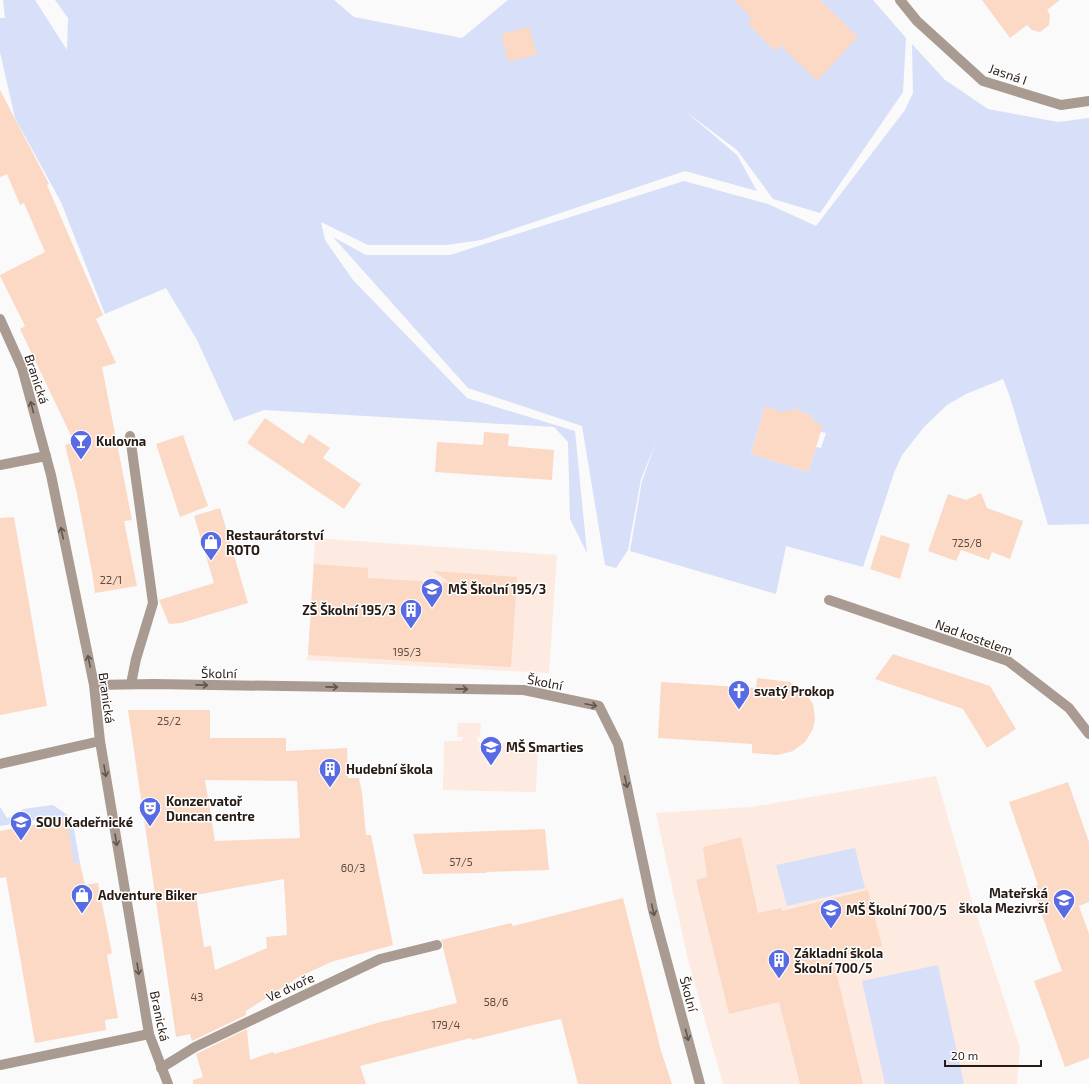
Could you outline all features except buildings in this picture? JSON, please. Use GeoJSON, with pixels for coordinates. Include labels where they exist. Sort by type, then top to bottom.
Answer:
{"type":"FeatureCollection","features":[{"type":"Feature","properties":{"kind":"street","name":"Jasná I"},"geometry":{"type":"LineString","coordinates":[[900,0],[917,21],[983,81],[1061,104],[1089,101]]}},
{"type":"Feature","properties":{"kind":"street","name":"Branická"},"geometry":{"type":"LineString","coordinates":[[0,319],[22,368],[46,456],[94,685],[100,741],[149,1034],[168,1084]]}},
{"type":"Feature","properties":{"kind":"street"},"geometry":{"type":"LineString","coordinates":[[130,436],[153,603],[136,659],[131,684]]}},
{"type":"Feature","properties":{"kind":"street"},"geometry":{"type":"LineString","coordinates":[[0,465],[46,456]]}},
{"type":"Feature","properties":{"kind":"street","name":"Nad kostelem"},"geometry":{"type":"LineString","coordinates":[[829,600],[1008,661],[1069,708],[1089,734]]}},
{"type":"Feature","properties":{"kind":"street","name":"Školní"},"geometry":{"type":"LineString","coordinates":[[94,685],[131,684],[524,690],[598,706],[618,744],[653,910],[700,1084]]}},
{"type":"Feature","properties":{"kind":"street"},"geometry":{"type":"LineString","coordinates":[[0,764],[100,741]]}},
{"type":"Feature","properties":{"kind":"street","name":"Ve dvoře"},"geometry":{"type":"LineString","coordinates":[[161,1068],[195,1046],[380,959],[437,945]]}},
{"type":"Feature","properties":{"kind":"street"},"geometry":{"type":"LineString","coordinates":[[0,1065],[149,1034]]}},
{"type":"Feature","properties":{"kind":"shaded area"},"geometry":{"type":"Polygon","coordinates":[[[3,0],[35,0],[67,50],[68,18],[55,0],[334,0],[354,17],[462,38],[508,0],[873,0],[906,38],[903,92],[820,213],[773,199],[737,150],[685,111],[737,155],[757,191],[685,171],[481,240],[447,245],[368,245],[321,222],[325,240],[353,280],[467,398],[575,431],[587,553],[570,519],[568,442],[554,427],[264,410],[234,421],[197,340],[166,288],[105,314],[61,202],[15,118],[0,52],[0,18],[5,18],[3,0]]]}},
{"type":"Feature","properties":{"kind":"shaded area"},"geometry":{"type":"Polygon","coordinates":[[[912,44],[945,80],[988,109],[1058,122],[1089,118],[1089,524],[1048,525],[1010,397],[1003,379],[966,394],[947,405],[924,427],[902,455],[894,473],[863,567],[786,546],[776,594],[630,551],[642,481],[657,440],[641,479],[628,550],[616,568],[605,565],[582,426],[468,388],[333,237],[366,255],[450,255],[684,181],[768,204],[816,226],[905,110],[913,93],[912,44]],[[765,407],[751,454],[808,472],[816,447],[821,448],[826,433],[821,432],[812,421],[813,416],[803,413],[798,409],[789,415],[765,407]]]}},
{"type":"Feature","properties":{"kind":"shaded area","name":"MŠ Školní 195/3"},"geometry":{"type":"Polygon","coordinates":[[[315,538],[557,555],[549,673],[306,660],[308,655],[315,538]]]}},
{"type":"Feature","properties":{"kind":"shaded area","name":"MŠ Smarties"},"geometry":{"type":"Polygon","coordinates":[[[458,723],[481,723],[480,737],[477,737],[478,742],[538,743],[536,792],[443,790],[444,741],[462,741],[462,737],[457,737],[458,723]]]}},
{"type":"Feature","properties":{"kind":"shaded area","name":"MŠ Školní 700/5"},"geometry":{"type":"Polygon","coordinates":[[[936,776],[973,904],[1020,1048],[1017,1084],[723,1084],[687,956],[656,813],[751,807],[936,776]]]}},
{"type":"Feature","properties":{"kind":"shaded area"},"geometry":{"type":"Polygon","coordinates":[[[53,805],[72,818],[80,863],[74,864],[52,822],[51,816],[0,826],[0,807],[7,818],[19,815],[23,809],[53,805]]]}},
{"type":"Feature","properties":{"kind":"shaded area"},"geometry":{"type":"Polygon","coordinates":[[[855,848],[865,888],[787,906],[776,865],[855,848]]]}},
{"type":"Feature","properties":{"kind":"shaded area"},"geometry":{"type":"Polygon","coordinates":[[[938,965],[964,1084],[885,1084],[862,981],[938,965]]]}},
{"type":"Feature","properties":{"kind":"place","name":"Kulovna"},"geometry":{"type":"Point","coordinates":[81,460]}},
{"type":"Feature","properties":{"kind":"place","name":"Restaurátorství ROTO"},"geometry":{"type":"Point","coordinates":[211,562]}},
{"type":"Feature","properties":{"kind":"place","name":"MŠ Školní 195/3"},"geometry":{"type":"Point","coordinates":[432,608]}},
{"type":"Feature","properties":{"kind":"place","name":"ZŠ Školní 195/3"},"geometry":{"type":"Point","coordinates":[411,630]}},
{"type":"Feature","properties":{"kind":"place","name":"svatý Prokop"},"geometry":{"type":"Point","coordinates":[739,710]}},
{"type":"Feature","properties":{"kind":"place","name":"MŠ Smarties"},"geometry":{"type":"Point","coordinates":[491,766]}},
{"type":"Feature","properties":{"kind":"place","name":"Hudební škola"},"geometry":{"type":"Point","coordinates":[330,788]}},
{"type":"Feature","properties":{"kind":"place","name":"Konzervatoř Duncan centre"},"geometry":{"type":"Point","coordinates":[150,828]}},
{"type":"Feature","properties":{"kind":"place","name":"SOU Kadeřnické"},"geometry":{"type":"Point","coordinates":[21,842]}},
{"type":"Feature","properties":{"kind":"place","name":"Adventure Biker"},"geometry":{"type":"Point","coordinates":[82,914]}},
{"type":"Feature","properties":{"kind":"place","name":"Mateřská škola Mezivrší"},"geometry":{"type":"Point","coordinates":[1064,920]}},
{"type":"Feature","properties":{"kind":"place","name":"MŠ Školní 700/5"},"geometry":{"type":"Point","coordinates":[831,930]}},
{"type":"Feature","properties":{"kind":"place","name":"Základní škola Školní 700/5"},"geometry":{"type":"Point","coordinates":[779,980]}}]}
